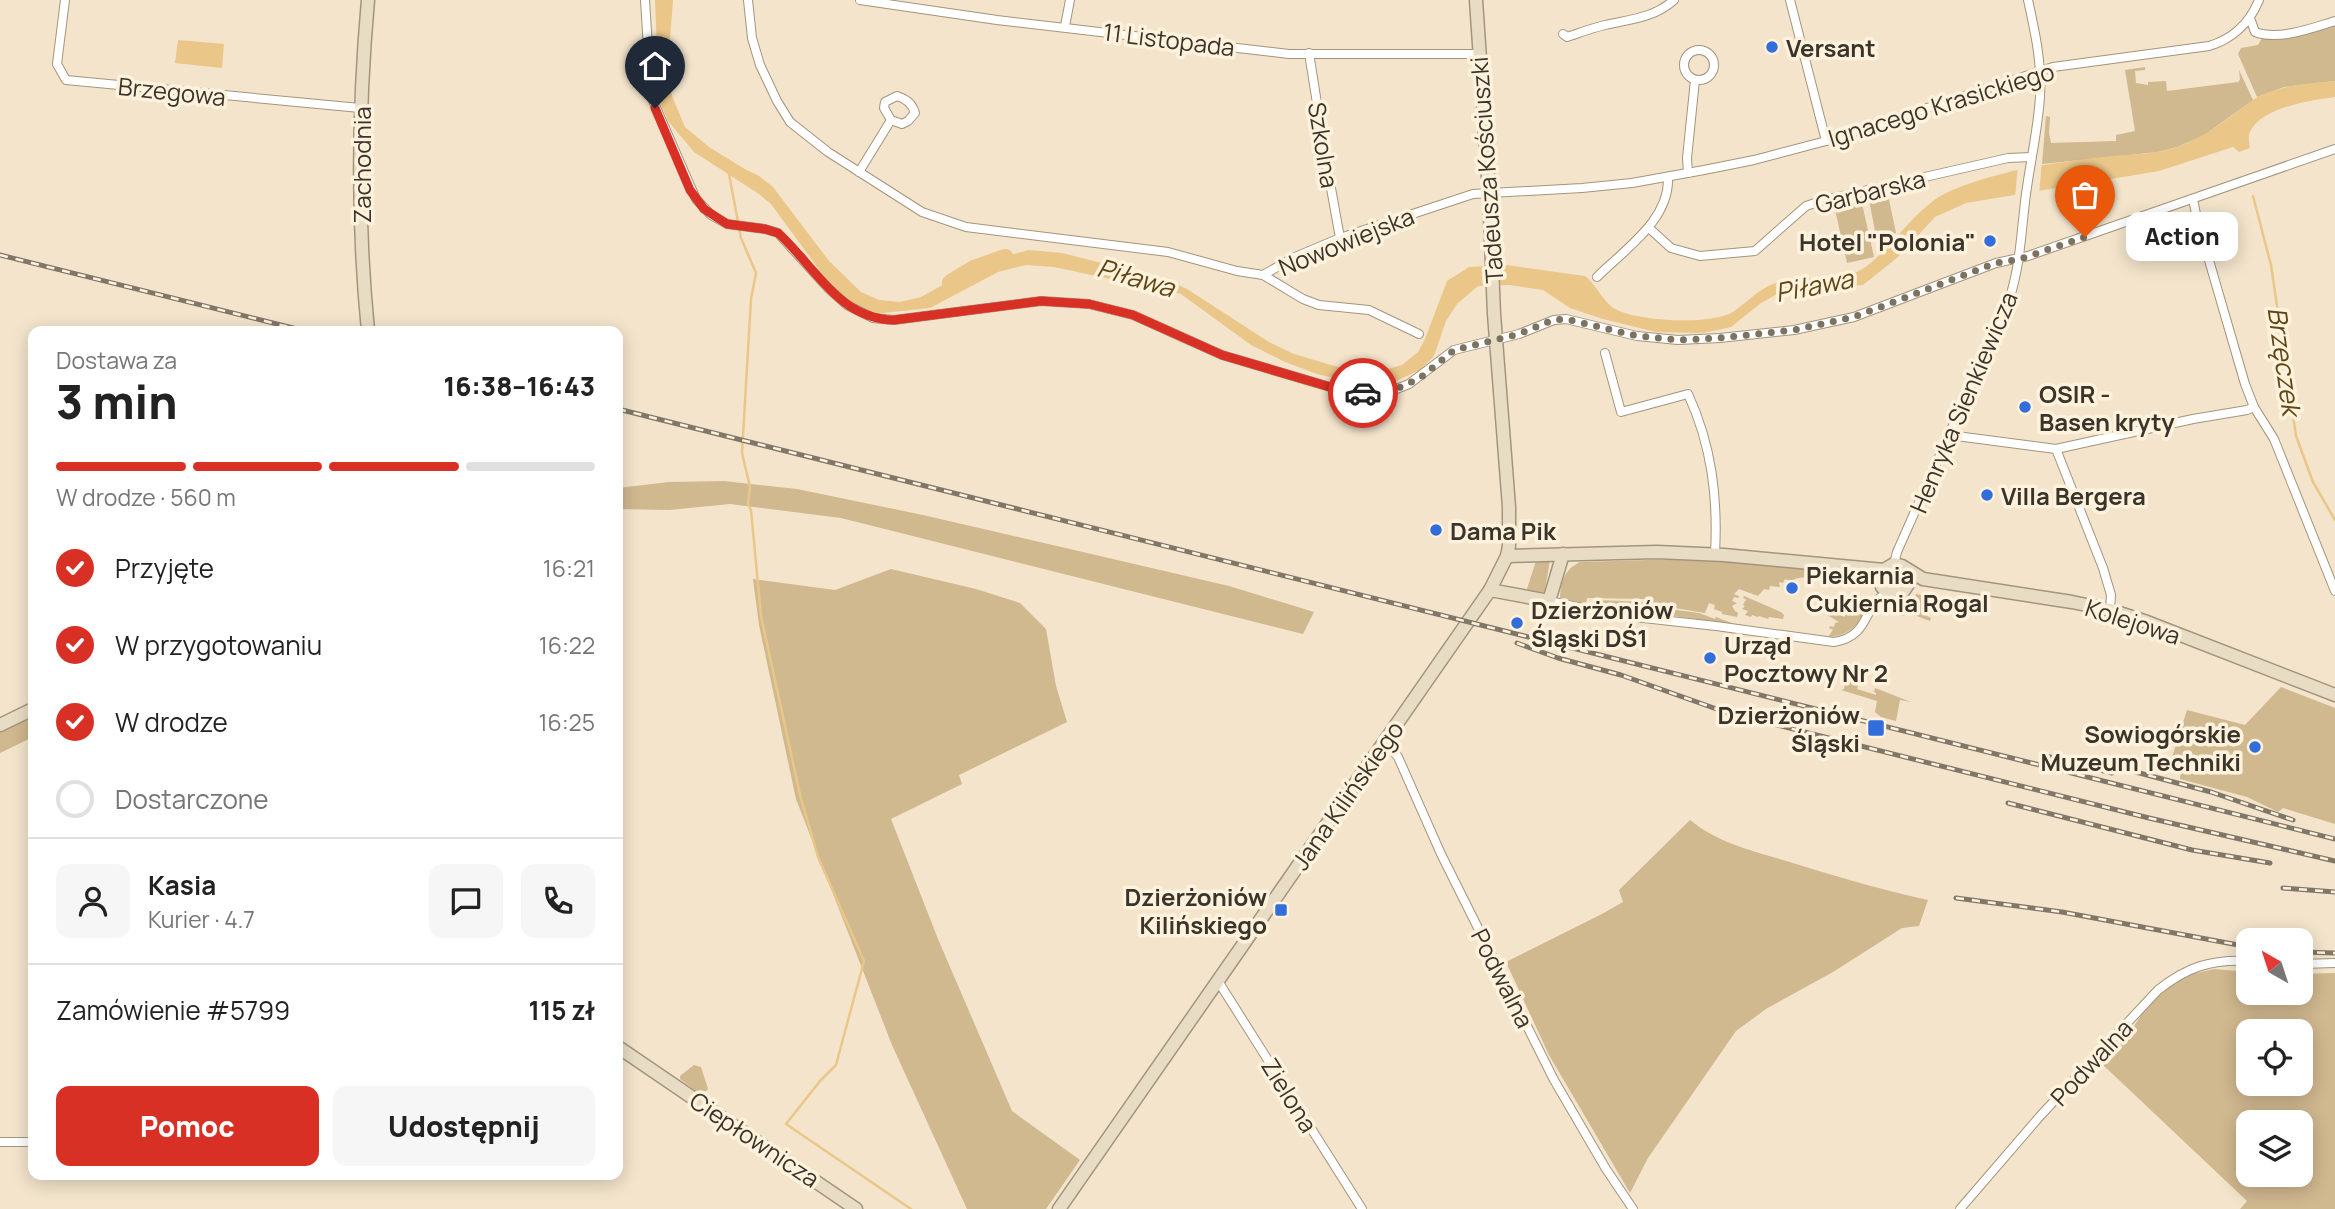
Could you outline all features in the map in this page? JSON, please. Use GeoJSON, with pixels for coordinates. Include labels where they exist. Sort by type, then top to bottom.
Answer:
{"type":"FeatureCollection","features":[{"type":"Feature","properties":{"kind":"street","name":"Brzegowa"},"geometry":{"type":"LineString","coordinates":[[65,0],[57,64],[66,80],[360,108]]}},
{"type":"Feature","properties":{"kind":"street","name":"Zachodnia"},"geometry":{"type":"LineString","coordinates":[[368,0],[360,108],[360,222],[368,326]]}},
{"type":"Feature","properties":{"kind":"street"},"geometry":{"type":"LineString","coordinates":[[645,0],[650,86],[655,108],[696,198],[711,215],[727,224],[778,233],[837,297],[854,310],[873,318],[904,320],[1041,301],[1089,304],[1133,315],[1222,355],[1347,392],[1369,394],[1394,390],[1420,378],[1454,350],[1519,334],[1546,321],[1566,319],[1637,336],[1678,340],[1794,330],[1854,317],[1987,266],[2020,259],[2335,149]]}},
{"type":"Feature","properties":{"kind":"street","name":"Nowowiejska"},"geometry":{"type":"LineString","coordinates":[[748,0],[752,38],[760,65],[777,101],[797,130],[922,212],[944,222],[966,227],[1168,252],[1237,271],[1263,275],[1340,237],[1391,223],[1457,199],[1489,192],[1582,188],[1688,173]]}},
{"type":"Feature","properties":{"kind":"street","name":"11 Listopada"},"geometry":{"type":"LineString","coordinates":[[865,0],[997,20],[1289,54],[1479,54]]}},
{"type":"Feature","properties":{"kind":"street"},"geometry":{"type":"LineString","coordinates":[[1065,26],[1070,0]]}},
{"type":"Feature","properties":{"kind":"street","name":"Tadeusza Kościuszki"},"geometry":{"type":"LineString","coordinates":[[1476,0],[1496,340]]}},
{"type":"Feature","properties":{"kind":"street"},"geometry":{"type":"LineString","coordinates":[[1563,34],[1567,37],[1604,25],[1636,20],[1658,13],[1674,0]]}},
{"type":"Feature","properties":{"kind":"street"},"geometry":{"type":"LineString","coordinates":[[1790,0],[1826,141]]}},
{"type":"Feature","properties":{"kind":"street","name":"Henryka Sienkiewicza"},"geometry":{"type":"LineString","coordinates":[[1882,570],[1897,552],[1949,435],[2010,297],[2020,259],[2040,97],[2038,44],[2028,0]]}},
{"type":"Feature","properties":{"kind":"street","name":"Ignacego Krasickiego"},"geometry":{"type":"LineString","coordinates":[[1688,173],[1754,160],[1826,141],[2040,70],[2209,46],[2227,39],[2250,18],[2259,0]]}},
{"type":"Feature","properties":{"kind":"street"},"geometry":{"type":"LineString","coordinates":[[2250,18],[2255,32],[2267,36],[2335,21]]}},
{"type":"Feature","properties":{"kind":"street","name":"Szkolna"},"geometry":{"type":"LineString","coordinates":[[1309,53],[1340,237]]}},
{"type":"Feature","properties":{"kind":"street"},"geometry":{"type":"LineString","coordinates":[[1688,173],[1687,158],[1695,80]]}},
{"type":"Feature","properties":{"kind":"street"},"geometry":{"type":"LineString","coordinates":[[859,172],[891,120]]}},
{"type":"Feature","properties":{"kind":"street","name":"Garbarska"},"geometry":{"type":"LineString","coordinates":[[1648,228],[1671,248],[1700,256],[1755,251],[1806,206],[2008,158],[2031,159]]}},
{"type":"Feature","properties":{"kind":"street"},"geometry":{"type":"LineString","coordinates":[[1597,277],[1648,228],[1666,200],[1669,191],[1668,177]]}},
{"type":"Feature","properties":{"kind":"street"},"geometry":{"type":"LineString","coordinates":[[2193,199],[2245,384],[2254,407],[2274,439],[2335,591]]}},
{"type":"Feature","properties":{"kind":"street"},"geometry":{"type":"LineString","coordinates":[[1263,275],[1303,299],[1319,305],[1369,310],[1419,334]]}},
{"type":"Feature","properties":{"kind":"street","name":"Jana Kilińskiego"},"geometry":{"type":"LineString","coordinates":[[1062,1208],[1490,590],[1507,556],[1509,507],[1496,340]]}},
{"type":"Feature","properties":{"kind":"street"},"geometry":{"type":"LineString","coordinates":[[1605,353],[1621,412],[1689,394],[1698,416],[1713,474],[1716,527],[1714,554]]}},
{"type":"Feature","properties":{"kind":"street"},"geometry":{"type":"LineString","coordinates":[[1949,435],[2056,449],[2254,407]]}},
{"type":"Feature","properties":{"kind":"street"},"geometry":{"type":"LineString","coordinates":[[2056,449],[2103,568],[2111,595],[2110,610]]}},
{"type":"Feature","properties":{"kind":"street"},"geometry":{"type":"LineString","coordinates":[[1490,590],[1616,615],[1834,642],[1850,638],[1866,622],[1877,600],[1889,593],[1903,592],[1913,577],[1902,566],[1882,570],[1714,554],[1657,552],[1507,556]]}},
{"type":"Feature","properties":{"kind":"street"},"geometry":{"type":"LineString","coordinates":[[1549,601],[1563,554]]}},
{"type":"Feature","properties":{"kind":"street"},"geometry":{"type":"LineString","coordinates":[[1882,570],[1882,587],[1889,593]]}},
{"type":"Feature","properties":{"kind":"street","name":"Kolejowa"},"geometry":{"type":"LineString","coordinates":[[1913,577],[2072,601],[2110,610],[2335,695]]}},
{"type":"Feature","properties":{"kind":"street"},"geometry":{"type":"LineString","coordinates":[[0,725],[28,711]]}},
{"type":"Feature","properties":{"kind":"street","name":"Podwalna"},"geometry":{"type":"LineString","coordinates":[[1384,741],[1398,757],[1441,854],[1554,1080],[1633,1209]]}},
{"type":"Feature","properties":{"kind":"street","name":"Podwalna"},"geometry":{"type":"LineString","coordinates":[[1960,1209],[2041,1115],[2158,990],[2176,976],[2210,962],[2236,961]]}},
{"type":"Feature","properties":{"kind":"street"},"geometry":{"type":"LineString","coordinates":[[2314,964],[2335,963]]}},
{"type":"Feature","properties":{"kind":"street","name":"Zielona"},"geometry":{"type":"LineString","coordinates":[[1218,981],[1362,1209]]}},
{"type":"Feature","properties":{"kind":"street","name":"Ciepłownicza"},"geometry":{"type":"LineString","coordinates":[[623,1050],[856,1209]]}},
{"type":"Feature","properties":{"kind":"street"},"geometry":{"type":"LineString","coordinates":[[0,1142],[28,1142]]}},
{"type":"Feature","properties":{"kind":"shaded area"},"geometry":{"type":"Polygon","coordinates":[[[2335,24],[2335,81],[2284,87],[2257,97],[2238,54],[2241,48],[2258,45],[2262,38],[2335,24]]]}},
{"type":"Feature","properties":{"kind":"shaded area"},"geometry":{"type":"Polygon","coordinates":[[[2145,67],[2145,70],[2135,71],[2136,83],[2148,85],[2148,82],[2166,81],[2167,91],[2238,82],[2239,70],[2253,100],[2203,136],[2177,147],[2158,152],[2042,164],[2046,116],[2050,117],[2051,143],[2116,141],[2116,135],[2135,131],[2125,70],[2145,67]]]}},
{"type":"Feature","properties":{"kind":"shaded area"},"geometry":{"type":"Polygon","coordinates":[[[1888,195],[1896,233],[1876,237],[1869,199],[1888,195]]]}},
{"type":"Feature","properties":{"kind":"shaded area"},"geometry":{"type":"Polygon","coordinates":[[[1861,199],[1874,257],[1847,263],[1834,205],[1861,199]]]}},
{"type":"Feature","properties":{"kind":"shaded area"},"geometry":{"type":"Polygon","coordinates":[[[724,481],[797,489],[923,515],[1229,586],[1314,612],[1303,634],[841,518],[730,504],[669,510],[623,509],[623,487],[669,482],[724,481]]]}},
{"type":"Feature","properties":{"kind":"shaded area"},"geometry":{"type":"Polygon","coordinates":[[[1699,559],[1857,572],[1853,577],[1837,576],[1842,580],[1834,585],[1811,578],[1791,581],[1785,579],[1783,583],[1779,582],[1780,587],[1770,586],[1769,590],[1764,589],[1758,596],[1739,589],[1734,594],[1739,596],[1738,598],[1734,597],[1732,601],[1737,603],[1732,606],[1738,613],[1737,617],[1722,614],[1714,609],[1715,605],[1709,603],[1705,613],[1663,606],[1644,599],[1587,598],[1586,604],[1560,598],[1564,577],[1580,562],[1699,559]]]}},
{"type":"Feature","properties":{"kind":"shaded area"},"geometry":{"type":"Polygon","coordinates":[[[1550,560],[1544,595],[1526,592],[1536,561],[1550,560]]]}},
{"type":"Feature","properties":{"kind":"shaded area"},"geometry":{"type":"Polygon","coordinates":[[[891,569],[976,589],[1020,603],[1046,629],[1056,686],[1067,722],[959,775],[962,784],[891,819],[938,939],[1012,1111],[1080,1160],[1046,1209],[967,1209],[892,1045],[796,799],[759,625],[753,579],[835,590],[891,569]]]}},
{"type":"Feature","properties":{"kind":"shaded area"},"geometry":{"type":"Polygon","coordinates":[[[1930,593],[1934,596],[1931,599],[1936,601],[1933,604],[1935,608],[1930,606],[1929,610],[1933,614],[1929,613],[1927,616],[1931,618],[1930,621],[1906,612],[1904,616],[1888,613],[1895,613],[1894,605],[1898,607],[1906,602],[1910,604],[1916,594],[1930,593]]]}},
{"type":"Feature","properties":{"kind":"shaded area"},"geometry":{"type":"Polygon","coordinates":[[[1744,596],[1781,612],[1783,619],[1745,615],[1748,611],[1742,609],[1747,600],[1744,596]]]}},
{"type":"Feature","properties":{"kind":"shaded area"},"geometry":{"type":"Polygon","coordinates":[[[1597,600],[1644,602],[1661,608],[1699,613],[1715,619],[1716,617],[1734,624],[1593,605],[1597,600]]]}},
{"type":"Feature","properties":{"kind":"shaded area"},"geometry":{"type":"Polygon","coordinates":[[[1859,603],[1868,606],[1857,623],[1842,634],[1828,637],[1833,630],[1830,626],[1834,627],[1835,623],[1839,622],[1827,615],[1830,609],[1844,617],[1847,613],[1845,607],[1854,608],[1859,603]]]}},
{"type":"Feature","properties":{"kind":"shaded area"},"geometry":{"type":"Polygon","coordinates":[[[1850,679],[1858,685],[1857,689],[1876,695],[1875,688],[1911,702],[1900,700],[1896,721],[1881,717],[1875,712],[1877,701],[1841,690],[1845,684],[1848,685],[1850,679]]]}},
{"type":"Feature","properties":{"kind":"shaded area","name":"Sowiogórskie Muzeum Techniki"},"geometry":{"type":"Polygon","coordinates":[[[2281,687],[2335,708],[2335,824],[2283,808],[2278,812],[2247,797],[2180,779],[2181,770],[2168,770],[2187,710],[2245,725],[2281,687]]]}},
{"type":"Feature","properties":{"kind":"shaded area"},"geometry":{"type":"Polygon","coordinates":[[[28,718],[28,739],[0,753],[0,732],[28,718]]]}},
{"type":"Feature","properties":{"kind":"shaded area"},"geometry":{"type":"Polygon","coordinates":[[[1690,820],[1722,840],[1746,849],[1855,882],[1928,900],[1919,926],[1902,928],[1833,972],[1766,1009],[1736,1031],[1648,1158],[1630,1193],[1549,1055],[1506,962],[1623,902],[1619,890],[1690,820]]]}},
{"type":"Feature","properties":{"kind":"shaded area"},"geometry":{"type":"Polygon","coordinates":[[[2214,969],[2236,971],[2236,1005],[2313,1005],[2314,974],[2335,973],[2335,1209],[2240,1209],[2247,1201],[2101,1063],[2131,1031],[2151,999],[2184,976],[2214,969]]]}},
{"type":"Feature","properties":{"kind":"shaded area"},"geometry":{"type":"Polygon","coordinates":[[[694,1065],[701,1067],[708,1089],[704,1093],[697,1092],[680,1079],[680,1076],[694,1065]]]}},
{"type":"Feature","properties":{"kind":"water"},"geometry":{"type":"Polygon","coordinates":[[[655,0],[673,0],[668,65],[672,96],[685,127],[709,147],[773,187],[829,261],[861,292],[879,300],[900,302],[921,297],[1000,258],[1029,250],[1062,253],[1165,279],[1187,289],[1269,342],[1294,354],[1338,367],[1381,371],[1402,365],[1418,352],[1447,281],[1469,267],[1507,265],[1585,276],[1612,307],[1641,317],[1691,320],[1721,317],[1773,284],[1858,272],[1938,197],[1969,184],[2045,165],[2168,150],[2210,131],[2256,98],[2286,87],[2335,81],[2335,97],[2288,106],[2265,116],[2250,132],[2250,148],[2239,152],[2233,147],[2159,171],[1966,203],[1935,217],[1898,257],[1863,285],[1779,293],[1761,303],[1731,327],[1703,333],[1656,332],[1570,308],[1543,290],[1509,285],[1478,286],[1457,304],[1446,321],[1434,356],[1420,370],[1387,385],[1360,384],[1317,374],[1251,345],[1181,294],[1054,267],[1026,265],[998,272],[930,308],[874,314],[855,305],[831,286],[771,204],[694,152],[668,121],[659,100],[655,0]]]}},
{"type":"Feature","properties":{"kind":"water"},"geometry":{"type":"Polygon","coordinates":[[[178,40],[224,44],[222,68],[175,63],[178,40]]]}},
{"type":"Feature","properties":{"kind":"pier"},"geometry":{"type":"Polygon","coordinates":[[[2042,160],[2039,195],[2015,198],[2018,165],[2042,160]]]}},
{"type":"Feature","properties":{"kind":"waterway"},"geometry":{"type":"LineString","coordinates":[[729,174],[741,238],[756,273],[751,299],[742,453],[750,487],[748,504],[751,510],[761,616],[800,795],[818,857],[864,961],[836,1065],[786,1124],[911,1209]]}},
{"type":"Feature","properties":{"kind":"waterway","name":"Brzęczek"},"geometry":{"type":"LineString","coordinates":[[2253,196],[2271,265],[2296,436],[2313,482],[2335,520]]}},
{"type":"Feature","properties":{"kind":"waterway","name":"Piława"},"geometry":{"type":"LineString","coordinates":[[951,283],[974,269],[1005,258]]}},
{"type":"Feature","properties":{"kind":"railway"},"geometry":{"type":"LineString","coordinates":[[0,255],[285,326]]}},
{"type":"Feature","properties":{"kind":"railway"},"geometry":{"type":"LineString","coordinates":[[623,410],[2335,839]]}},
{"type":"Feature","properties":{"kind":"railway"},"geometry":{"type":"LineString","coordinates":[[1517,643],[1558,658],[1621,675],[1725,712],[2149,818],[2335,861]]}},
{"type":"Feature","properties":{"kind":"railway"},"geometry":{"type":"LineString","coordinates":[[2042,755],[2112,773]]}},
{"type":"Feature","properties":{"kind":"railway"},"geometry":{"type":"LineString","coordinates":[[2102,763],[2211,792],[2293,820]]}},
{"type":"Feature","properties":{"kind":"railway"},"geometry":{"type":"LineString","coordinates":[[2008,803],[2192,850],[2270,863]]}},
{"type":"Feature","properties":{"kind":"railway"},"geometry":{"type":"LineString","coordinates":[[2283,888],[2335,892]]}},
{"type":"Feature","properties":{"kind":"railway"},"geometry":{"type":"LineString","coordinates":[[1956,898],[2062,912],[2236,945]]}},
{"type":"Feature","properties":{"kind":"railway"},"geometry":{"type":"LineString","coordinates":[[2314,952],[2335,953]]}},
{"type":"Feature","properties":{"kind":"way so far"},"geometry":{"type":"LineString","coordinates":[[1363,393],[1394,390],[1420,378],[1454,350],[1519,334],[1546,321],[1566,319],[1637,336],[1678,340],[1794,330],[1854,317],[1996,263],[2020,259],[2085,237]]}},
{"type":"Feature","properties":{"kind":"place","name":"Versant"},"geometry":{"type":"Point","coordinates":[1772,47]}},
{"type":"Feature","properties":{"kind":"place","name":"Action"},"geometry":{"type":"Point","coordinates":[2085,237]}},
{"type":"Feature","properties":{"kind":"place","name":"Hotel \"Polonia\""},"geometry":{"type":"Point","coordinates":[1990,241]}},
{"type":"Feature","properties":{"kind":"place","name":"OSIR - Basen kryty"},"geometry":{"type":"Point","coordinates":[2025,407]}},
{"type":"Feature","properties":{"kind":"place","name":"Villa Bergera"},"geometry":{"type":"Point","coordinates":[1987,495]}},
{"type":"Feature","properties":{"kind":"place","name":"Dama Pik"},"geometry":{"type":"Point","coordinates":[1436,530]}},
{"type":"Feature","properties":{"kind":"place","name":"Piekarnia Cukiernia Rogal"},"geometry":{"type":"Point","coordinates":[1792,588]}},
{"type":"Feature","properties":{"kind":"place","name":"Dzierżoniów Śląski DŚ1"},"geometry":{"type":"Point","coordinates":[1517,623]}},
{"type":"Feature","properties":{"kind":"place","name":"Urząd Pocztowy Nr 2"},"geometry":{"type":"Point","coordinates":[1710,658]}},
{"type":"Feature","properties":{"kind":"place","name":"Dzierżoniów Śląski"},"geometry":{"type":"Point","coordinates":[1876,728]}},
{"type":"Feature","properties":{"kind":"place","name":"Sowiogórskie Muzeum Techniki"},"geometry":{"type":"Point","coordinates":[2255,747]}},
{"type":"Feature","properties":{"kind":"place","name":"Dzierżoniów Kilińskiego"},"geometry":{"type":"Point","coordinates":[1281,910]}},
{"type":"Feature","properties":{"kind":"route"},"geometry":{"type":"LineString","coordinates":[[655,108],[690,190],[704,209],[727,224],[778,233],[837,297],[862,314],[884,320],[904,320],[1041,301],[1089,304],[1133,315],[1222,355],[1347,392],[1363,393]]}}]}
